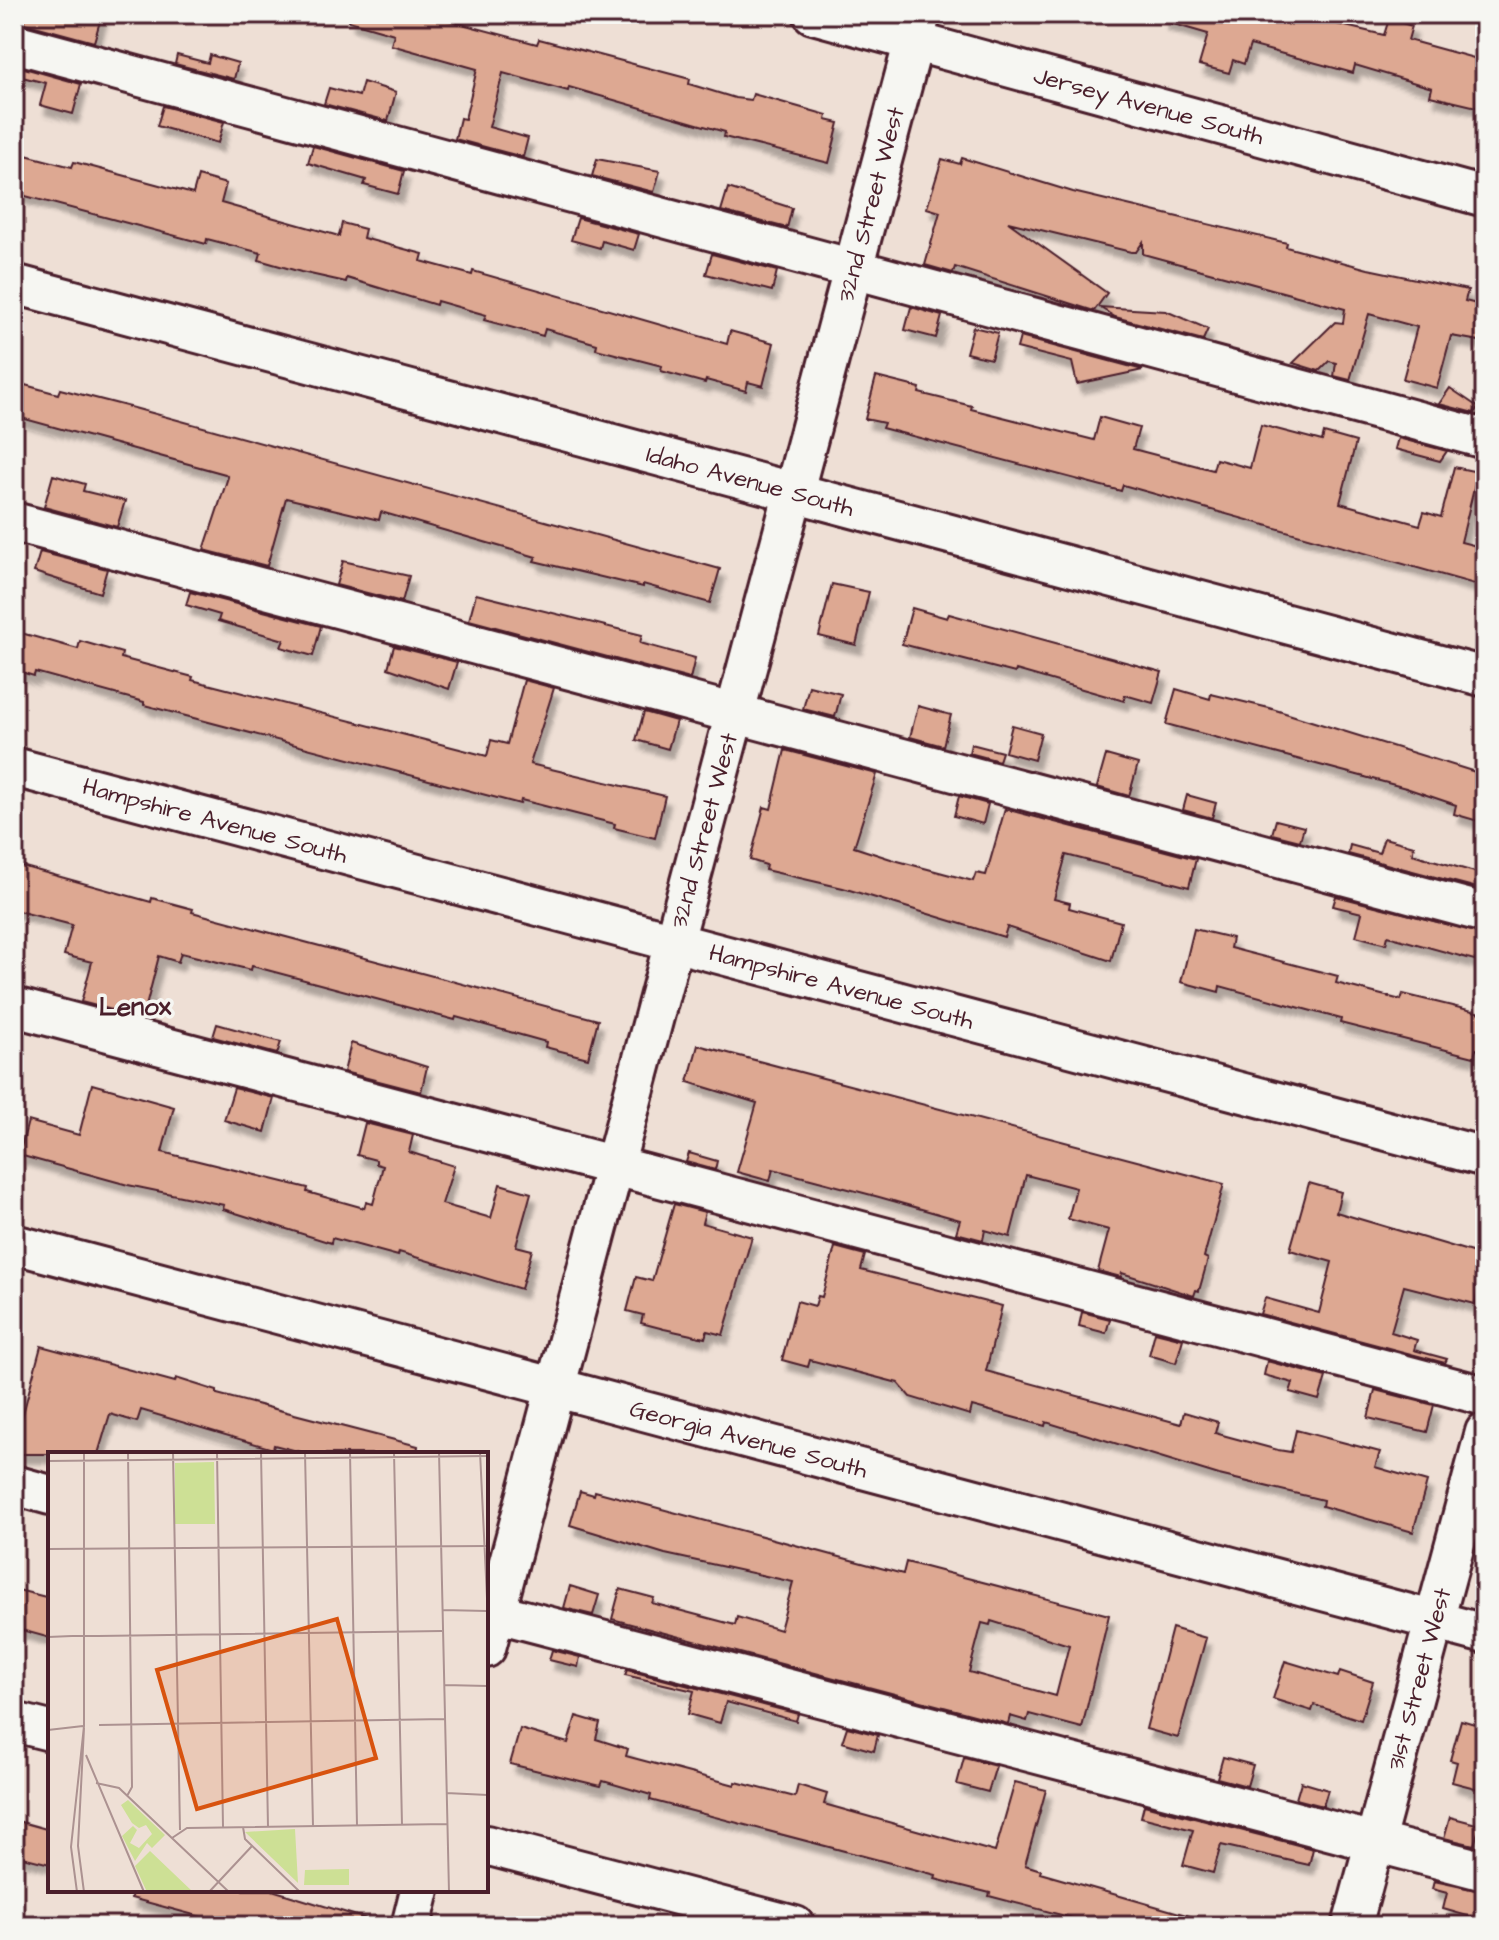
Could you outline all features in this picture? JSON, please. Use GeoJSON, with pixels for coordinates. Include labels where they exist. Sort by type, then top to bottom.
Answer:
{"type":"FeatureCollection","features":[{"type":"Feature","properties":{"kind":"street","name":"Jersey Avenue South"},"geometry":{"type":"LineString","coordinates":[[813,14],[917,27],[1485,197]]}},
{"type":"Feature","properties":{"kind":"street","name":"32nd Street West"},"geometry":{"type":"LineString","coordinates":[[489,1623],[675,942],[917,27]]}},
{"type":"Feature","properties":{"kind":"street"},"geometry":{"type":"LineString","coordinates":[[14,43],[1485,439]]}},
{"type":"Feature","properties":{"kind":"street","name":"Idaho Avenue South"},"geometry":{"type":"LineString","coordinates":[[14,284],[1485,677]]}},
{"type":"Feature","properties":{"kind":"street"},"geometry":{"type":"LineString","coordinates":[[14,522],[1485,913]]}},
{"type":"Feature","properties":{"kind":"street","name":"Hampshire Avenue South"},"geometry":{"type":"LineString","coordinates":[[14,767],[1485,1157]]}},
{"type":"Feature","properties":{"kind":"street"},"geometry":{"type":"LineString","coordinates":[[14,1007],[1485,1396]]}},
{"type":"Feature","properties":{"kind":"street","name":"Georgia Avenue South"},"geometry":{"type":"LineString","coordinates":[[14,1244],[1485,1634]]}},
{"type":"Feature","properties":{"kind":"street","name":"31st Street West"},"geometry":{"type":"LineString","coordinates":[[1352,1926],[1485,1432]]}},
{"type":"Feature","properties":{"kind":"street"},"geometry":{"type":"LineString","coordinates":[[14,1485],[48,1494]]}},
{"type":"Feature","properties":{"kind":"street"},"geometry":{"type":"LineString","coordinates":[[489,1623],[1485,1871]]}},
{"type":"Feature","properties":{"kind":"street"},"geometry":{"type":"LineString","coordinates":[[14,1722],[48,1730]]}},
{"type":"Feature","properties":{"kind":"street"},"geometry":{"type":"LineString","coordinates":[[488,1846],[795,1926]]}},
{"type":"Feature","properties":{"kind":"street"},"geometry":{"type":"LineString","coordinates":[[411,1926],[420,1892]]}},
{"type":"Feature","properties":{"kind":"building"},"geometry":{"type":"Polygon","coordinates":[[[27,14],[102,14],[94,42],[24,23],[27,14]]]}},
{"type":"Feature","properties":{"kind":"building"},"geometry":{"type":"Polygon","coordinates":[[[350,14],[444,14],[443,19],[537,44],[539,39],[690,79],[689,84],[735,98],[751,100],[753,94],[827,115],[826,120],[839,123],[829,163],[724,137],[725,132],[569,87],[568,91],[503,73],[489,127],[528,138],[523,157],[455,139],[460,118],[465,119],[477,69],[391,45],[394,34],[349,21],[350,14]]]}},
{"type":"Feature","properties":{"kind":"building"},"geometry":{"type":"Polygon","coordinates":[[[1164,14],[1312,14],[1311,18],[1384,35],[1389,19],[1412,26],[1408,40],[1485,61],[1485,109],[1430,96],[1432,88],[1355,65],[1353,73],[1250,45],[1244,64],[1233,60],[1229,73],[1199,65],[1208,34],[1163,21],[1164,14]]]}},
{"type":"Feature","properties":{"kind":"building"},"geometry":{"type":"Polygon","coordinates":[[[177,55],[208,63],[210,55],[238,63],[234,79],[175,64],[177,55]]]}},
{"type":"Feature","properties":{"kind":"building"},"geometry":{"type":"Polygon","coordinates":[[[17,66],[81,84],[73,114],[40,105],[46,83],[14,75],[17,66]]]}},
{"type":"Feature","properties":{"kind":"building"},"geometry":{"type":"Polygon","coordinates":[[[363,82],[396,92],[388,121],[324,104],[329,88],[359,96],[363,82]]]}},
{"type":"Feature","properties":{"kind":"building"},"geometry":{"type":"Polygon","coordinates":[[[163,106],[224,122],[218,143],[157,126],[163,106]]]}},
{"type":"Feature","properties":{"kind":"building"},"geometry":{"type":"Polygon","coordinates":[[[313,146],[404,171],[398,194],[364,185],[366,180],[308,163],[313,146]]]}},
{"type":"Feature","properties":{"kind":"building"},"geometry":{"type":"Polygon","coordinates":[[[14,152],[72,167],[74,162],[193,194],[198,176],[226,184],[221,203],[339,236],[342,223],[365,229],[363,238],[423,254],[421,261],[472,275],[473,271],[727,344],[730,331],[774,343],[763,386],[748,382],[746,391],[706,380],[705,383],[661,371],[662,366],[596,349],[597,344],[545,329],[543,336],[484,320],[486,315],[437,301],[436,305],[347,278],[346,282],[259,260],[261,253],[207,239],[206,244],[14,193],[14,152]]]}},
{"type":"Feature","properties":{"kind":"building"},"geometry":{"type":"Polygon","coordinates":[[[962,158],[1073,192],[1287,243],[1286,247],[1368,269],[1468,290],[1465,301],[1485,306],[1485,342],[1451,336],[1437,388],[1403,379],[1417,327],[1369,314],[1350,380],[1334,376],[1336,363],[1329,361],[1319,371],[1293,363],[1335,322],[1343,323],[1345,309],[1143,254],[1143,242],[1136,252],[1131,252],[1008,222],[1107,293],[1094,311],[955,267],[953,273],[925,265],[940,212],[927,208],[942,159],[960,164],[962,158]]]}},
{"type":"Feature","properties":{"kind":"building"},"geometry":{"type":"Polygon","coordinates":[[[597,159],[660,171],[654,192],[592,176],[597,159]]]}},
{"type":"Feature","properties":{"kind":"building"},"geometry":{"type":"Polygon","coordinates":[[[728,188],[792,208],[787,228],[721,211],[728,188]]]}},
{"type":"Feature","properties":{"kind":"building"},"geometry":{"type":"Polygon","coordinates":[[[578,218],[639,234],[634,250],[602,241],[600,248],[571,240],[578,218]]]}},
{"type":"Feature","properties":{"kind":"building"},"geometry":{"type":"Polygon","coordinates":[[[712,254],[777,271],[772,291],[706,274],[712,254]]]}},
{"type":"Feature","properties":{"kind":"building"},"geometry":{"type":"Polygon","coordinates":[[[911,307],[942,316],[936,338],[905,330],[911,307]]]}},
{"type":"Feature","properties":{"kind":"building"},"geometry":{"type":"Polygon","coordinates":[[[1099,307],[1166,311],[1208,329],[1203,340],[1115,317],[1099,307]]]}},
{"type":"Feature","properties":{"kind":"building"},"geometry":{"type":"Polygon","coordinates":[[[973,327],[998,333],[991,359],[966,353],[973,327]]]}},
{"type":"Feature","properties":{"kind":"building"},"geometry":{"type":"Polygon","coordinates":[[[1020,337],[1143,370],[1077,384],[1072,362],[1017,348],[1020,337]]]}},
{"type":"Feature","properties":{"kind":"building"},"geometry":{"type":"Polygon","coordinates":[[[876,377],[920,388],[919,393],[972,406],[971,409],[1094,440],[1100,417],[1139,428],[1133,449],[1213,470],[1216,459],[1250,468],[1261,425],[1322,441],[1324,433],[1356,442],[1340,503],[1420,525],[1424,512],[1441,517],[1454,467],[1478,472],[1461,542],[1485,548],[1485,587],[1123,485],[1121,491],[882,428],[884,423],[865,419],[876,377]]]}},
{"type":"Feature","properties":{"kind":"building"},"geometry":{"type":"Polygon","coordinates":[[[14,382],[58,394],[60,389],[134,408],[720,569],[710,603],[643,584],[643,587],[534,561],[536,557],[381,512],[379,520],[286,498],[267,566],[204,550],[228,477],[225,474],[14,416],[14,382]]]}},
{"type":"Feature","properties":{"kind":"building"},"geometry":{"type":"Polygon","coordinates":[[[1450,388],[1478,407],[1474,413],[1439,404],[1450,388]]]}},
{"type":"Feature","properties":{"kind":"building"},"geometry":{"type":"Polygon","coordinates":[[[1398,438],[1447,451],[1440,461],[1395,449],[1398,438]]]}},
{"type":"Feature","properties":{"kind":"building"},"geometry":{"type":"Polygon","coordinates":[[[53,475],[85,484],[83,491],[125,501],[117,527],[44,507],[53,475]]]}},
{"type":"Feature","properties":{"kind":"building"},"geometry":{"type":"Polygon","coordinates":[[[40,552],[107,569],[100,593],[34,572],[40,552]]]}},
{"type":"Feature","properties":{"kind":"building"},"geometry":{"type":"Polygon","coordinates":[[[343,561],[409,576],[402,602],[336,585],[343,561]]]}},
{"type":"Feature","properties":{"kind":"building"},"geometry":{"type":"Polygon","coordinates":[[[832,584],[869,592],[856,645],[819,636],[832,584]]]}},
{"type":"Feature","properties":{"kind":"building"},"geometry":{"type":"Polygon","coordinates":[[[190,592],[321,626],[313,656],[281,647],[284,640],[218,621],[220,615],[186,605],[190,592]]]}},
{"type":"Feature","properties":{"kind":"building"},"geometry":{"type":"Polygon","coordinates":[[[476,594],[642,635],[640,643],[695,658],[690,679],[469,620],[476,594]]]}},
{"type":"Feature","properties":{"kind":"building"},"geometry":{"type":"Polygon","coordinates":[[[912,608],[947,618],[949,614],[1162,672],[1153,703],[1125,695],[1124,701],[1016,670],[1015,673],[902,644],[912,608]]]}},
{"type":"Feature","properties":{"kind":"building"},"geometry":{"type":"Polygon","coordinates":[[[14,631],[78,649],[80,641],[122,653],[121,658],[193,677],[192,680],[487,756],[491,740],[507,744],[524,680],[554,688],[530,764],[665,796],[655,838],[614,828],[615,824],[521,800],[520,804],[144,705],[144,702],[35,672],[34,676],[14,670],[14,631]]]}},
{"type":"Feature","properties":{"kind":"building"},"geometry":{"type":"Polygon","coordinates":[[[394,646],[457,662],[449,689],[388,668],[394,646]]]}},
{"type":"Feature","properties":{"kind":"building"},"geometry":{"type":"Polygon","coordinates":[[[809,686],[841,694],[835,717],[803,709],[809,686]]]}},
{"type":"Feature","properties":{"kind":"building"},"geometry":{"type":"Polygon","coordinates":[[[1176,689],[1210,699],[1211,694],[1269,708],[1485,775],[1485,823],[1454,814],[1456,805],[1406,788],[1166,724],[1176,689]]]}},
{"type":"Feature","properties":{"kind":"building"},"geometry":{"type":"Polygon","coordinates":[[[918,706],[951,715],[943,746],[910,737],[918,706]]]}},
{"type":"Feature","properties":{"kind":"building"},"geometry":{"type":"Polygon","coordinates":[[[644,712],[676,721],[668,749],[636,740],[644,712]]]}},
{"type":"Feature","properties":{"kind":"building"},"geometry":{"type":"Polygon","coordinates":[[[1012,725],[1041,733],[1034,760],[1005,752],[1012,725]]]}},
{"type":"Feature","properties":{"kind":"building"},"geometry":{"type":"Polygon","coordinates":[[[971,744],[1002,752],[999,761],[969,753],[971,744]]]}},
{"type":"Feature","properties":{"kind":"building"},"geometry":{"type":"Polygon","coordinates":[[[785,750],[877,774],[854,847],[973,881],[976,873],[986,875],[1005,809],[1196,859],[1189,887],[1066,855],[1054,899],[1070,903],[1069,908],[1121,922],[1111,961],[1007,927],[1004,937],[843,888],[765,870],[766,865],[750,860],[764,807],[771,809],[785,750]]]}},
{"type":"Feature","properties":{"kind":"building"},"geometry":{"type":"Polygon","coordinates":[[[1106,755],[1138,764],[1129,796],[1097,787],[1106,755]]]}},
{"type":"Feature","properties":{"kind":"building"},"geometry":{"type":"Polygon","coordinates":[[[1187,795],[1216,803],[1212,818],[1183,810],[1187,795]]]}},
{"type":"Feature","properties":{"kind":"building"},"geometry":{"type":"Polygon","coordinates":[[[959,796],[988,804],[983,824],[954,816],[959,796]]]}},
{"type":"Feature","properties":{"kind":"building"},"geometry":{"type":"Polygon","coordinates":[[[1276,820],[1304,827],[1300,841],[1272,834],[1276,820]]]}},
{"type":"Feature","properties":{"kind":"building"},"geometry":{"type":"Polygon","coordinates":[[[1384,838],[1414,846],[1412,854],[1485,875],[1485,890],[1348,854],[1350,845],[1379,853],[1384,838]]]}},
{"type":"Feature","properties":{"kind":"building"},"geometry":{"type":"Polygon","coordinates":[[[14,864],[151,902],[152,898],[193,909],[192,912],[598,1020],[588,1058],[545,1047],[546,1042],[456,1017],[455,1020],[252,966],[251,970],[181,953],[178,962],[159,956],[143,1018],[81,1002],[92,962],[64,955],[72,925],[14,910],[14,864]]]}},
{"type":"Feature","properties":{"kind":"building"},"geometry":{"type":"Polygon","coordinates":[[[1336,896],[1485,934],[1485,963],[1388,936],[1386,944],[1356,936],[1362,913],[1333,906],[1336,896]]]}},
{"type":"Feature","properties":{"kind":"building"},"geometry":{"type":"Polygon","coordinates":[[[1194,929],[1232,938],[1230,948],[1338,976],[1336,983],[1401,1000],[1403,994],[1485,1014],[1485,1052],[1476,1049],[1474,1057],[1340,1023],[1341,1019],[1220,986],[1219,992],[1181,982],[1194,929]]]}},
{"type":"Feature","properties":{"kind":"building"},"geometry":{"type":"Polygon","coordinates":[[[217,1024],[281,1042],[277,1054],[213,1037],[217,1024]]]}},
{"type":"Feature","properties":{"kind":"building"},"geometry":{"type":"Polygon","coordinates":[[[351,1043],[427,1067],[421,1092],[344,1072],[351,1043]]]}},
{"type":"Feature","properties":{"kind":"building"},"geometry":{"type":"Polygon","coordinates":[[[698,1045],[1224,1184],[1204,1257],[1208,1259],[1199,1291],[1196,1290],[1194,1296],[1122,1273],[1121,1277],[1098,1271],[1109,1230],[1068,1219],[1076,1188],[1026,1175],[1010,1237],[985,1230],[983,1240],[956,1233],[960,1220],[879,1197],[773,1169],[770,1181],[737,1172],[757,1103],[688,1082],[698,1045]]]}},
{"type":"Feature","properties":{"kind":"building"},"geometry":{"type":"Polygon","coordinates":[[[92,1084],[174,1107],[162,1152],[308,1188],[307,1192],[364,1208],[366,1202],[373,1204],[383,1166],[376,1164],[376,1160],[357,1155],[365,1123],[413,1135],[409,1152],[454,1166],[442,1204],[491,1218],[500,1184],[531,1193],[516,1246],[532,1250],[521,1289],[399,1252],[398,1256],[332,1238],[331,1243],[223,1209],[224,1205],[128,1185],[19,1155],[28,1121],[79,1135],[92,1084]]]}},
{"type":"Feature","properties":{"kind":"building"},"geometry":{"type":"Polygon","coordinates":[[[234,1088],[274,1098],[265,1132],[224,1120],[234,1088]]]}},
{"type":"Feature","properties":{"kind":"building"},"geometry":{"type":"Polygon","coordinates":[[[689,1153],[717,1161],[715,1170],[686,1162],[689,1153]]]}},
{"type":"Feature","properties":{"kind":"building"},"geometry":{"type":"Polygon","coordinates":[[[1309,1183],[1341,1192],[1336,1212],[1485,1256],[1475,1304],[1404,1286],[1391,1332],[1417,1340],[1414,1350],[1447,1359],[1445,1363],[1260,1314],[1265,1298],[1319,1313],[1332,1262],[1290,1250],[1309,1183]]]}},
{"type":"Feature","properties":{"kind":"building"},"geometry":{"type":"Polygon","coordinates":[[[674,1204],[705,1212],[702,1223],[752,1237],[723,1335],[707,1331],[705,1338],[664,1329],[641,1323],[643,1315],[627,1311],[636,1277],[652,1281],[674,1204]]]}},
{"type":"Feature","properties":{"kind":"building"},"geometry":{"type":"Polygon","coordinates":[[[835,1247],[865,1255],[861,1270],[1002,1306],[986,1371],[1181,1424],[1184,1412],[1218,1422],[1215,1433],[1278,1450],[1291,1452],[1296,1430],[1380,1452],[1375,1467],[1427,1482],[1413,1532],[1322,1506],[1323,1500],[1219,1475],[1046,1422],[1045,1426],[972,1406],[970,1415],[910,1397],[898,1383],[810,1360],[808,1367],[782,1360],[797,1301],[815,1306],[818,1296],[822,1297],[835,1247]]]}},
{"type":"Feature","properties":{"kind":"building"},"geometry":{"type":"Polygon","coordinates":[[[1082,1312],[1110,1319],[1106,1333],[1079,1326],[1082,1312]]]}},
{"type":"Feature","properties":{"kind":"building"},"geometry":{"type":"Polygon","coordinates":[[[1155,1332],[1183,1339],[1176,1363],[1149,1355],[1155,1332]]]}},
{"type":"Feature","properties":{"kind":"building"},"geometry":{"type":"Polygon","coordinates":[[[41,1346],[175,1382],[176,1378],[217,1391],[217,1394],[418,1446],[417,1452],[301,1452],[274,1445],[273,1449],[141,1410],[137,1422],[110,1414],[99,1452],[14,1454],[14,1423],[20,1425],[41,1346]]]}},
{"type":"Feature","properties":{"kind":"building"},"geometry":{"type":"Polygon","coordinates":[[[1267,1361],[1326,1377],[1319,1400],[1290,1392],[1293,1383],[1264,1375],[1267,1361]]]}},
{"type":"Feature","properties":{"kind":"building"},"geometry":{"type":"Polygon","coordinates":[[[1375,1390],[1434,1405],[1427,1432],[1368,1418],[1375,1390]]]}},
{"type":"Feature","properties":{"kind":"building"},"geometry":{"type":"Polygon","coordinates":[[[580,1491],[594,1495],[595,1491],[903,1574],[906,1562],[1109,1615],[1082,1728],[1029,1714],[1027,1721],[1010,1716],[1008,1724],[612,1619],[620,1589],[654,1598],[652,1603],[735,1625],[737,1617],[780,1630],[793,1582],[665,1554],[570,1525],[580,1491]],[[991,1621],[990,1625],[982,1623],[969,1672],[1056,1696],[1069,1645],[991,1621]]]}},
{"type":"Feature","properties":{"kind":"building"},"geometry":{"type":"Polygon","coordinates":[[[570,1586],[599,1595],[593,1615],[564,1608],[570,1586]]]}},
{"type":"Feature","properties":{"kind":"building"},"geometry":{"type":"Polygon","coordinates":[[[14,1589],[48,1598],[48,1637],[14,1628],[14,1589]]]}},
{"type":"Feature","properties":{"kind":"building"},"geometry":{"type":"Polygon","coordinates":[[[1172,1628],[1206,1638],[1178,1738],[1146,1729],[1172,1628]]]}},
{"type":"Feature","properties":{"kind":"building"},"geometry":{"type":"Polygon","coordinates":[[[552,1650],[580,1657],[578,1667],[549,1660],[552,1650]]]}},
{"type":"Feature","properties":{"kind":"building"},"geometry":{"type":"Polygon","coordinates":[[[1285,1661],[1338,1677],[1340,1671],[1373,1682],[1361,1720],[1314,1705],[1312,1711],[1273,1699],[1285,1661]]]}},
{"type":"Feature","properties":{"kind":"building"},"geometry":{"type":"Polygon","coordinates":[[[627,1670],[798,1714],[796,1721],[726,1702],[720,1723],[688,1714],[694,1691],[625,1675],[627,1670]]]}},
{"type":"Feature","properties":{"kind":"building"},"geometry":{"type":"Polygon","coordinates":[[[576,1716],[600,1723],[596,1739],[628,1749],[626,1756],[735,1785],[736,1782],[795,1797],[798,1785],[827,1794],[824,1804],[995,1852],[1015,1782],[1046,1790],[1025,1865],[1041,1870],[1040,1873],[1197,1918],[1196,1926],[1103,1926],[989,1896],[990,1893],[935,1879],[936,1875],[650,1800],[651,1795],[603,1781],[601,1786],[510,1764],[520,1729],[568,1743],[576,1716]]]}},
{"type":"Feature","properties":{"kind":"building"},"geometry":{"type":"Polygon","coordinates":[[[1461,1720],[1485,1727],[1485,1767],[1479,1789],[1452,1782],[1457,1762],[1450,1760],[1461,1720]]]}},
{"type":"Feature","properties":{"kind":"building"},"geometry":{"type":"Polygon","coordinates":[[[847,1727],[878,1735],[874,1751],[842,1742],[847,1727]]]}},
{"type":"Feature","properties":{"kind":"building"},"geometry":{"type":"Polygon","coordinates":[[[1223,1757],[1253,1765],[1247,1786],[1217,1778],[1223,1757]]]}},
{"type":"Feature","properties":{"kind":"building"},"geometry":{"type":"Polygon","coordinates":[[[964,1758],[996,1766],[988,1792],[957,1784],[964,1758]]]}},
{"type":"Feature","properties":{"kind":"building"},"geometry":{"type":"Polygon","coordinates":[[[1301,1782],[1328,1790],[1323,1806],[1296,1799],[1301,1782]]]}},
{"type":"Feature","properties":{"kind":"building"},"geometry":{"type":"Polygon","coordinates":[[[1144,1805],[1313,1849],[1309,1865],[1221,1845],[1213,1873],[1183,1865],[1193,1830],[1141,1817],[1144,1805]]]}},
{"type":"Feature","properties":{"kind":"building"},"geometry":{"type":"Polygon","coordinates":[[[1450,1817],[1480,1825],[1474,1845],[1444,1838],[1450,1817]]]}},
{"type":"Feature","properties":{"kind":"building"},"geometry":{"type":"Polygon","coordinates":[[[14,1820],[48,1829],[48,1864],[14,1855],[14,1820]]]}},
{"type":"Feature","properties":{"kind":"building"},"geometry":{"type":"Polygon","coordinates":[[[1434,1881],[1485,1892],[1485,1921],[1443,1909],[1447,1893],[1432,1889],[1434,1881]]]}},
{"type":"Feature","properties":{"kind":"building"},"geometry":{"type":"Polygon","coordinates":[[[132,1892],[279,1892],[370,1920],[369,1926],[261,1926],[222,1916],[220,1922],[131,1898],[132,1892]]]}},
{"type":"Feature","properties":{"kind":"district","name":"Lenox"},"geometry":{"type":"Point","coordinates":[135,1006]}}]}
